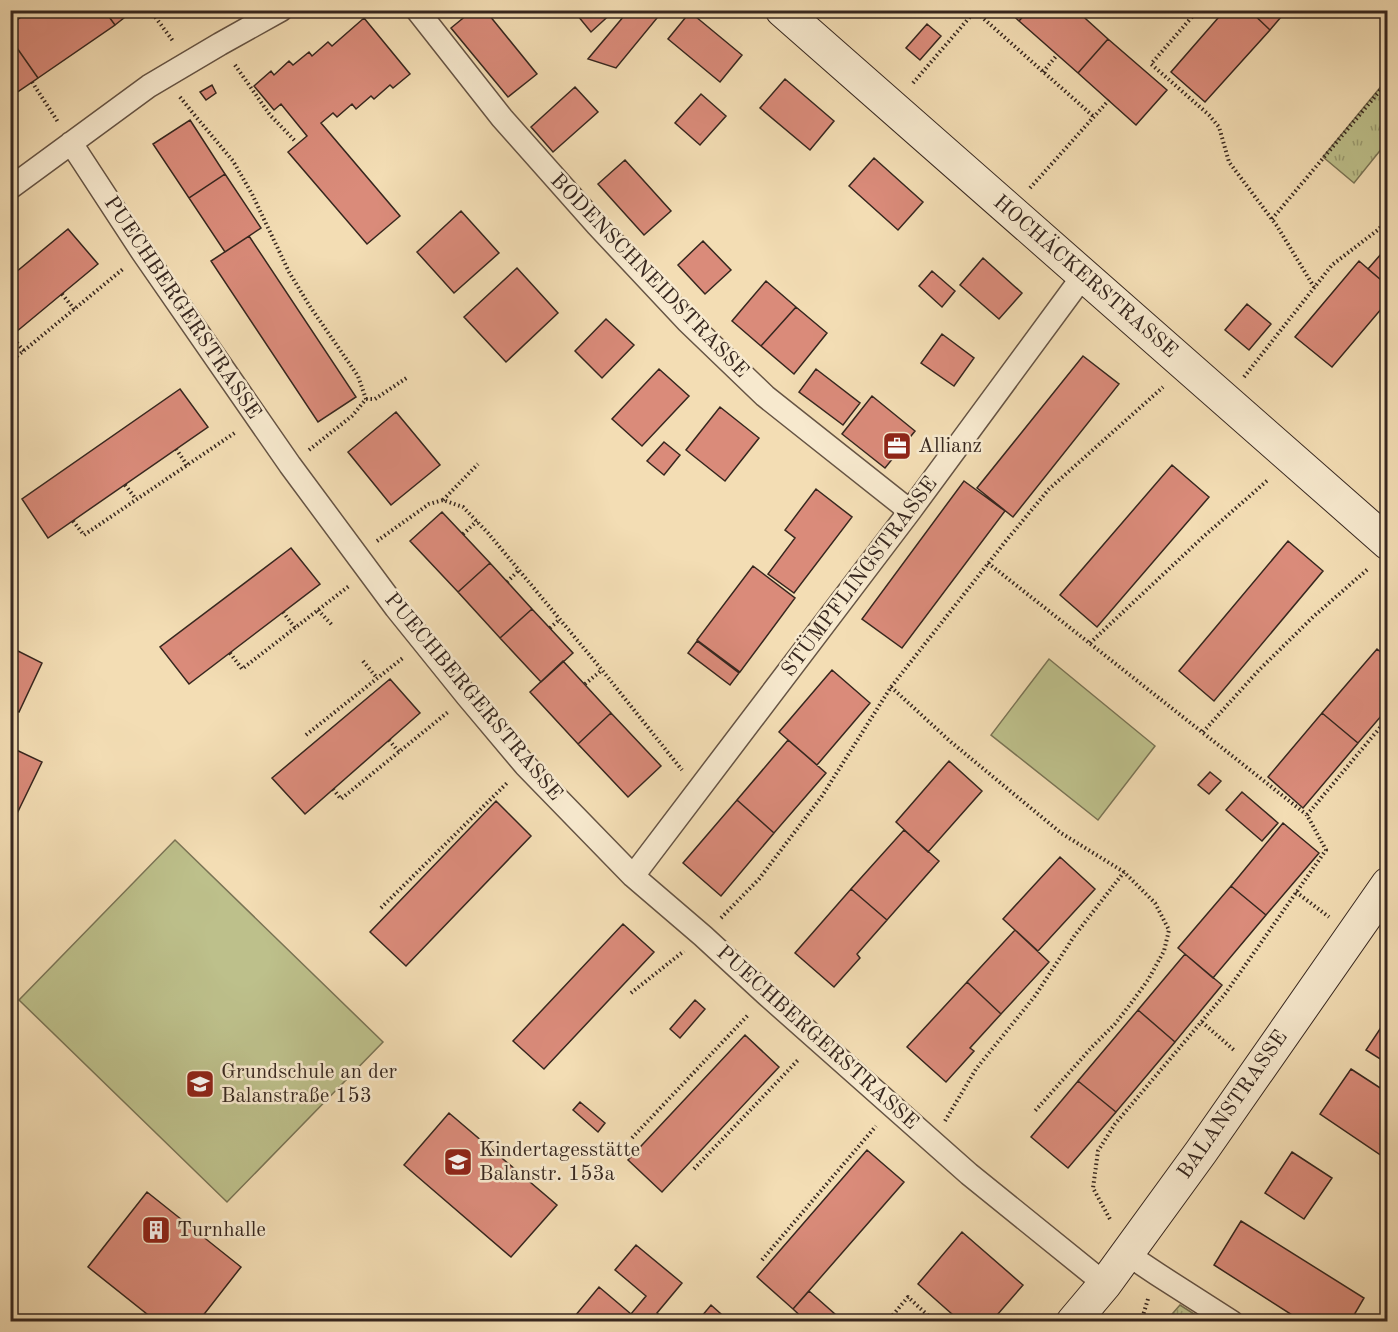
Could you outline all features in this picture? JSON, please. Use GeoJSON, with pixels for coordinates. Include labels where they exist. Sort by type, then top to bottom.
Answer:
{"type":"FeatureCollection","features":[{"type":"Feature","properties":{"kind":"street"},"geometry":{"type":"LineString","coordinates":[[10,188],[149,86],[281,10]]}},
{"type":"Feature","properties":{"kind":"street","name":"BODENSCHNEIDSTRASSE"},"geometry":{"type":"LineString","coordinates":[[417,10],[502,118],[597,225],[687,321],[765,396],[910,511]]}},
{"type":"Feature","properties":{"kind":"street","name":"HOCHÄCKERSTRASSE"},"geometry":{"type":"LineString","coordinates":[[782,10],[1291,458],[1379,554]]}},
{"type":"Feature","properties":{"kind":"street","name":"PUECHBERGERSTRASSE"},"geometry":{"type":"LineString","coordinates":[[71,143],[256,419],[363,564],[467,696],[525,765],[633,876],[969,1174],[1105,1284]]}},
{"type":"Feature","properties":{"kind":"street","name":"STÜMPFLINGSTRASSE"},"geometry":{"type":"LineString","coordinates":[[633,876],[910,511],[1083,276]]}},
{"type":"Feature","properties":{"kind":"street","name":"BALANSTRASSE"},"geometry":{"type":"LineString","coordinates":[[1073,1322],[1128,1254],[1208,1143],[1388,884]]}},
{"type":"Feature","properties":{"kind":"street"},"geometry":{"type":"LineString","coordinates":[[1128,1254],[1233,1322]]}},
{"type":"Feature","properties":{"kind":"path"},"geometry":{"type":"LineString","coordinates":[[150,10],[188,62]]}},
{"type":"Feature","properties":{"kind":"path"},"geometry":{"type":"LineString","coordinates":[[981,16],[986,10]]}},
{"type":"Feature","properties":{"kind":"path"},"geometry":{"type":"LineString","coordinates":[[1198,10],[1151,64],[1209,115],[1219,127],[1229,162],[1272,219],[1314,287]]}},
{"type":"Feature","properties":{"kind":"path"},"geometry":{"type":"LineString","coordinates":[[892,107],[975,11],[1094,117]]}},
{"type":"Feature","properties":{"kind":"path"},"geometry":{"type":"LineString","coordinates":[[220,44],[270,115],[296,142]]}},
{"type":"Feature","properties":{"kind":"path"},"geometry":{"type":"LineString","coordinates":[[1043,72],[1058,56]]}},
{"type":"Feature","properties":{"kind":"path"},"geometry":{"type":"LineString","coordinates":[[165,76],[233,161],[252,194],[289,272],[358,376],[366,399]]}},
{"type":"Feature","properties":{"kind":"path"},"geometry":{"type":"LineString","coordinates":[[1272,219],[1388,81]]}},
{"type":"Feature","properties":{"kind":"path"},"geometry":{"type":"LineString","coordinates":[[32,82],[71,143]]}},
{"type":"Feature","properties":{"kind":"path"},"geometry":{"type":"LineString","coordinates":[[1010,211],[1109,100]]}},
{"type":"Feature","properties":{"kind":"path"},"geometry":{"type":"LineString","coordinates":[[1225,400],[1332,265],[1379,229],[1388,218]]}},
{"type":"Feature","properties":{"kind":"path"},"geometry":{"type":"LineString","coordinates":[[10,362],[143,253]]}},
{"type":"Feature","properties":{"kind":"path"},"geometry":{"type":"LineString","coordinates":[[62,294],[75,310]]}},
{"type":"Feature","properties":{"kind":"path"},"geometry":{"type":"LineString","coordinates":[[11,336],[24,351]]}},
{"type":"Feature","properties":{"kind":"path"},"geometry":{"type":"LineString","coordinates":[[630,993],[703,936],[759,879],[822,796],[891,687],[1049,489],[1186,367]]}},
{"type":"Feature","properties":{"kind":"path"},"geometry":{"type":"LineString","coordinates":[[366,399],[375,399],[408,377]]}},
{"type":"Feature","properties":{"kind":"path"},"geometry":{"type":"LineString","coordinates":[[290,465],[352,416],[366,399]]}},
{"type":"Feature","properties":{"kind":"path"},"geometry":{"type":"LineString","coordinates":[[73,521],[84,535],[256,419]]}},
{"type":"Feature","properties":{"kind":"path"},"geometry":{"type":"LineString","coordinates":[[176,449],[187,465]]}},
{"type":"Feature","properties":{"kind":"path"},"geometry":{"type":"LineString","coordinates":[[1090,643],[1291,458]]}},
{"type":"Feature","properties":{"kind":"path"},"geometry":{"type":"LineString","coordinates":[[230,653],[242,669],[318,610],[363,564],[429,504],[443,500],[478,464]]}},
{"type":"Feature","properties":{"kind":"path"},"geometry":{"type":"LineString","coordinates":[[125,485],[136,499]]}},
{"type":"Feature","properties":{"kind":"path"},"geometry":{"type":"LineString","coordinates":[[443,500],[463,507],[477,521],[602,670],[676,761],[697,791]]}},
{"type":"Feature","properties":{"kind":"path"},"geometry":{"type":"LineString","coordinates":[[462,534],[477,521]]}},
{"type":"Feature","properties":{"kind":"path"},"geometry":{"type":"LineString","coordinates":[[1203,732],[1258,670],[1379,554]]}},
{"type":"Feature","properties":{"kind":"path"},"geometry":{"type":"LineString","coordinates":[[988,563],[1307,815],[1326,850],[1225,994],[1115,1124],[1098,1151],[1093,1188],[1112,1222]]}},
{"type":"Feature","properties":{"kind":"path"},"geometry":{"type":"LineString","coordinates":[[507,582],[519,570]]}},
{"type":"Feature","properties":{"kind":"path"},"geometry":{"type":"LineString","coordinates":[[318,610],[332,625]]}},
{"type":"Feature","properties":{"kind":"path"},"geometry":{"type":"LineString","coordinates":[[283,612],[295,628]]}},
{"type":"Feature","properties":{"kind":"path"},"geometry":{"type":"LineString","coordinates":[[550,628],[560,620]]}},
{"type":"Feature","properties":{"kind":"path"},"geometry":{"type":"LineString","coordinates":[[306,735],[423,641]]}},
{"type":"Feature","properties":{"kind":"path"},"geometry":{"type":"LineString","coordinates":[[363,661],[377,678]]}},
{"type":"Feature","properties":{"kind":"path"},"geometry":{"type":"LineString","coordinates":[[585,684],[602,670]]}},
{"type":"Feature","properties":{"kind":"path"},"geometry":{"type":"LineString","coordinates":[[891,687],[951,742],[1061,833],[1124,872],[1155,903],[1169,930],[1164,951],[1148,980],[1115,1024],[1035,1111]]}},
{"type":"Feature","properties":{"kind":"path"},"geometry":{"type":"LineString","coordinates":[[333,789],[341,799],[467,696]]}},
{"type":"Feature","properties":{"kind":"path"},"geometry":{"type":"LineString","coordinates":[[1307,815],[1388,718]]}},
{"type":"Feature","properties":{"kind":"path"},"geometry":{"type":"LineString","coordinates":[[390,740],[399,752]]}},
{"type":"Feature","properties":{"kind":"path"},"geometry":{"type":"LineString","coordinates":[[381,908],[525,765]]}},
{"type":"Feature","properties":{"kind":"path"},"geometry":{"type":"LineString","coordinates":[[933,1142],[976,1069],[1035,996],[1075,936],[1124,872]]}},
{"type":"Feature","properties":{"kind":"path"},"geometry":{"type":"LineString","coordinates":[[1296,892],[1329,917]]}},
{"type":"Feature","properties":{"kind":"path"},"geometry":{"type":"LineString","coordinates":[[632,1138],[766,995]]}},
{"type":"Feature","properties":{"kind":"path"},"geometry":{"type":"LineString","coordinates":[[1202,1022],[1235,1050]]}},
{"type":"Feature","properties":{"kind":"path"},"geometry":{"type":"LineString","coordinates":[[694,1169],[818,1039]]}},
{"type":"Feature","properties":{"kind":"path"},"geometry":{"type":"LineString","coordinates":[[762,1260],[893,1107]]}},
{"type":"Feature","properties":{"kind":"path"},"geometry":{"type":"LineString","coordinates":[[887,1322],[908,1297],[937,1322],[944,1316],[950,1322]]}},
{"type":"Feature","properties":{"kind":"green space"},"geometry":{"type":"Polygon","coordinates":[[[1387,79],[1387,142],[1354,183],[1323,157],[1387,79]]]}},
{"type":"Feature","properties":{"kind":"green space"},"geometry":{"type":"Polygon","coordinates":[[[1049,659],[1155,746],[1098,820],[991,735],[1049,659]]]}},
{"type":"Feature","properties":{"kind":"green space"},"geometry":{"type":"Polygon","coordinates":[[[175,840],[383,1042],[227,1202],[19,1000],[175,840]]]}},
{"type":"Feature","properties":{"kind":"green space"},"geometry":{"type":"Polygon","coordinates":[[[1180,1305],[1205,1321],[1166,1321],[1180,1305]]]}},
{"type":"Feature","properties":{"kind":"building"},"geometry":{"type":"Polygon","coordinates":[[[31,10],[104,10],[115,25],[38,78],[10,38],[10,25],[31,10]]]}},
{"type":"Feature","properties":{"kind":"building"},"geometry":{"type":"Polygon","coordinates":[[[104,10],[134,10],[115,25],[104,10]]]}},
{"type":"Feature","properties":{"kind":"building"},"geometry":{"type":"Polygon","coordinates":[[[473,10],[485,10],[537,74],[508,97],[451,28],[473,10]]]}},
{"type":"Feature","properties":{"kind":"building"},"geometry":{"type":"Polygon","coordinates":[[[573,10],[615,10],[591,32],[573,10]]]}},
{"type":"Feature","properties":{"kind":"building"},"geometry":{"type":"Polygon","coordinates":[[[629,10],[661,10],[662,12],[616,68],[588,59],[629,10]]]}},
{"type":"Feature","properties":{"kind":"building"},"geometry":{"type":"Polygon","coordinates":[[[1007,10],[1029,10],[1019,21],[1007,10]]]}},
{"type":"Feature","properties":{"kind":"building"},"geometry":{"type":"Polygon","coordinates":[[[1029,10],[1076,10],[1108,39],[1078,73],[1019,21],[1029,10]]]}},
{"type":"Feature","properties":{"kind":"building"},"geometry":{"type":"Polygon","coordinates":[[[1225,10],[1249,10],[1270,30],[1205,102],[1171,72],[1225,10]]]}},
{"type":"Feature","properties":{"kind":"building"},"geometry":{"type":"Polygon","coordinates":[[[1249,10],[1287,10],[1270,30],[1249,10]]]}},
{"type":"Feature","properties":{"kind":"building"},"geometry":{"type":"Polygon","coordinates":[[[690,12],[742,55],[720,82],[668,39],[690,12]]]}},
{"type":"Feature","properties":{"kind":"building"},"geometry":{"type":"Polygon","coordinates":[[[364,18],[410,74],[393,88],[390,85],[374,99],[371,96],[356,109],[352,104],[337,117],[333,113],[321,123],[400,216],[367,244],[288,152],[307,136],[281,104],[274,110],[254,86],[271,71],[274,75],[289,61],[293,65],[309,52],[312,56],[328,42],[332,46],[364,18]]]}},
{"type":"Feature","properties":{"kind":"building"},"geometry":{"type":"Polygon","coordinates":[[[927,24],[941,36],[920,60],[906,48],[927,24]]]}},
{"type":"Feature","properties":{"kind":"building"},"geometry":{"type":"Polygon","coordinates":[[[10,38],[38,78],[10,97],[10,38]]]}},
{"type":"Feature","properties":{"kind":"building"},"geometry":{"type":"Polygon","coordinates":[[[1108,39],[1167,90],[1136,125],[1078,73],[1108,39]]]}},
{"type":"Feature","properties":{"kind":"building"},"geometry":{"type":"Polygon","coordinates":[[[785,79],[834,121],[810,150],[760,108],[785,79]]]}},
{"type":"Feature","properties":{"kind":"building"},"geometry":{"type":"Polygon","coordinates":[[[212,85],[216,93],[206,100],[200,92],[212,85]]]}},
{"type":"Feature","properties":{"kind":"building"},"geometry":{"type":"Polygon","coordinates":[[[575,87],[598,112],[553,152],[531,127],[575,87]]]}},
{"type":"Feature","properties":{"kind":"building"},"geometry":{"type":"Polygon","coordinates":[[[701,94],[726,116],[700,145],[675,123],[701,94]]]}},
{"type":"Feature","properties":{"kind":"building"},"geometry":{"type":"Polygon","coordinates":[[[190,120],[225,174],[189,198],[153,144],[190,120]]]}},
{"type":"Feature","properties":{"kind":"building"},"geometry":{"type":"Polygon","coordinates":[[[874,158],[923,202],[898,230],[849,186],[874,158]]]}},
{"type":"Feature","properties":{"kind":"building"},"geometry":{"type":"Polygon","coordinates":[[[625,160],[671,211],[644,235],[598,184],[625,160]]]}},
{"type":"Feature","properties":{"kind":"building"},"geometry":{"type":"Polygon","coordinates":[[[225,174],[261,228],[225,252],[189,198],[225,174]]]}},
{"type":"Feature","properties":{"kind":"building"},"geometry":{"type":"Polygon","coordinates":[[[461,211],[499,253],[454,293],[417,252],[461,211]]]}},
{"type":"Feature","properties":{"kind":"building"},"geometry":{"type":"Polygon","coordinates":[[[68,229],[98,264],[10,337],[10,277],[68,229]]]}},
{"type":"Feature","properties":{"kind":"building"},"geometry":{"type":"Polygon","coordinates":[[[249,236],[356,397],[318,422],[211,261],[249,236]]]}},
{"type":"Feature","properties":{"kind":"building"},"geometry":{"type":"Polygon","coordinates":[[[703,241],[731,270],[705,294],[678,265],[703,241]]]}},
{"type":"Feature","properties":{"kind":"building"},"geometry":{"type":"Polygon","coordinates":[[[1388,246],[1388,286],[1368,269],[1388,246]]]}},
{"type":"Feature","properties":{"kind":"building"},"geometry":{"type":"Polygon","coordinates":[[[983,258],[1022,293],[999,319],[960,285],[983,258]]]}},
{"type":"Feature","properties":{"kind":"building"},"geometry":{"type":"Polygon","coordinates":[[[1359,261],[1388,286],[1388,301],[1332,367],[1295,337],[1359,261]]]}},
{"type":"Feature","properties":{"kind":"building"},"geometry":{"type":"Polygon","coordinates":[[[517,268],[558,313],[506,362],[464,317],[517,268]]]}},
{"type":"Feature","properties":{"kind":"building"},"geometry":{"type":"Polygon","coordinates":[[[932,271],[955,291],[942,307],[919,286],[932,271]]]}},
{"type":"Feature","properties":{"kind":"building"},"geometry":{"type":"Polygon","coordinates":[[[766,281],[796,307],[761,346],[732,321],[766,281]]]}},
{"type":"Feature","properties":{"kind":"building"},"geometry":{"type":"Polygon","coordinates":[[[1247,304],[1271,324],[1249,350],[1225,330],[1247,304]]]}},
{"type":"Feature","properties":{"kind":"building"},"geometry":{"type":"Polygon","coordinates":[[[796,307],[827,333],[794,374],[761,346],[796,307]]]}},
{"type":"Feature","properties":{"kind":"building"},"geometry":{"type":"Polygon","coordinates":[[[606,319],[634,345],[602,378],[575,351],[606,319]]]}},
{"type":"Feature","properties":{"kind":"building"},"geometry":{"type":"Polygon","coordinates":[[[942,334],[974,358],[954,386],[921,363],[942,334]]]}},
{"type":"Feature","properties":{"kind":"building"},"geometry":{"type":"Polygon","coordinates":[[[1083,356],[1119,384],[1013,517],[977,488],[1083,356]]]}},
{"type":"Feature","properties":{"kind":"building"},"geometry":{"type":"Polygon","coordinates":[[[659,369],[689,396],[642,446],[612,419],[659,369]]]}},
{"type":"Feature","properties":{"kind":"building"},"geometry":{"type":"Polygon","coordinates":[[[816,369],[860,403],[843,425],[799,392],[816,369]]]}},
{"type":"Feature","properties":{"kind":"building"},"geometry":{"type":"Polygon","coordinates":[[[180,389],[208,427],[48,538],[22,499],[180,389]]]}},
{"type":"Feature","properties":{"kind":"building"},"geometry":{"type":"Polygon","coordinates":[[[872,396],[915,431],[885,468],[842,434],[872,396]]]}},
{"type":"Feature","properties":{"kind":"building"},"geometry":{"type":"Polygon","coordinates":[[[720,407],[759,438],[725,481],[686,450],[720,407]]]}},
{"type":"Feature","properties":{"kind":"building"},"geometry":{"type":"Polygon","coordinates":[[[396,412],[440,465],[391,505],[348,452],[396,412]]]}},
{"type":"Feature","properties":{"kind":"building"},"geometry":{"type":"Polygon","coordinates":[[[664,442],[680,455],[664,475],[647,461],[664,442]]]}},
{"type":"Feature","properties":{"kind":"building"},"geometry":{"type":"Polygon","coordinates":[[[1172,465],[1209,497],[1097,627],[1060,595],[1172,465]]]}},
{"type":"Feature","properties":{"kind":"building"},"geometry":{"type":"Polygon","coordinates":[[[964,481],[1005,511],[902,648],[862,619],[964,481]]]}},
{"type":"Feature","properties":{"kind":"building"},"geometry":{"type":"Polygon","coordinates":[[[816,489],[852,517],[794,593],[768,574],[795,538],[785,530],[816,489]]]}},
{"type":"Feature","properties":{"kind":"building"},"geometry":{"type":"Polygon","coordinates":[[[442,512],[490,563],[458,592],[410,541],[442,512]]]}},
{"type":"Feature","properties":{"kind":"building"},"geometry":{"type":"Polygon","coordinates":[[[1288,541],[1323,571],[1214,701],[1179,671],[1288,541]]]}},
{"type":"Feature","properties":{"kind":"building"},"geometry":{"type":"Polygon","coordinates":[[[291,548],[320,584],[189,684],[160,647],[291,548]]]}},
{"type":"Feature","properties":{"kind":"building"},"geometry":{"type":"Polygon","coordinates":[[[490,563],[532,609],[500,638],[458,592],[490,563]]]}},
{"type":"Feature","properties":{"kind":"building"},"geometry":{"type":"Polygon","coordinates":[[[753,566],[795,598],[740,672],[697,640],[753,566]]]}},
{"type":"Feature","properties":{"kind":"building"},"geometry":{"type":"Polygon","coordinates":[[[532,609],[573,653],[541,682],[500,638],[532,609]]]}},
{"type":"Feature","properties":{"kind":"building"},"geometry":{"type":"Polygon","coordinates":[[[697,641],[739,673],[730,685],[688,653],[697,641]]]}},
{"type":"Feature","properties":{"kind":"building"},"geometry":{"type":"Polygon","coordinates":[[[10,647],[42,663],[19,712],[10,708],[10,647]]]}},
{"type":"Feature","properties":{"kind":"building"},"geometry":{"type":"Polygon","coordinates":[[[1377,649],[1388,658],[1388,708],[1358,743],[1322,713],[1377,649]]]}},
{"type":"Feature","properties":{"kind":"building"},"geometry":{"type":"Polygon","coordinates":[[[563,661],[611,713],[578,744],[530,692],[563,661]]]}},
{"type":"Feature","properties":{"kind":"building"},"geometry":{"type":"Polygon","coordinates":[[[832,670],[870,703],[817,765],[779,732],[832,670]]]}},
{"type":"Feature","properties":{"kind":"building"},"geometry":{"type":"Polygon","coordinates":[[[390,679],[420,713],[305,814],[272,778],[390,679]]]}},
{"type":"Feature","properties":{"kind":"building"},"geometry":{"type":"Polygon","coordinates":[[[611,713],[661,766],[628,797],[578,744],[611,713]]]}},
{"type":"Feature","properties":{"kind":"building"},"geometry":{"type":"Polygon","coordinates":[[[1322,713],[1358,743],[1303,808],[1268,777],[1322,713]]]}},
{"type":"Feature","properties":{"kind":"building"},"geometry":{"type":"Polygon","coordinates":[[[788,740],[826,773],[774,833],[737,800],[788,740]]]}},
{"type":"Feature","properties":{"kind":"building"},"geometry":{"type":"Polygon","coordinates":[[[10,747],[42,762],[10,828],[10,747]]]}},
{"type":"Feature","properties":{"kind":"building"},"geometry":{"type":"Polygon","coordinates":[[[949,761],[982,791],[928,852],[896,822],[949,761]]]}},
{"type":"Feature","properties":{"kind":"building"},"geometry":{"type":"Polygon","coordinates":[[[1210,772],[1221,781],[1209,794],[1198,785],[1210,772]]]}},
{"type":"Feature","properties":{"kind":"building"},"geometry":{"type":"Polygon","coordinates":[[[1242,792],[1278,823],[1262,841],[1226,810],[1242,792]]]}},
{"type":"Feature","properties":{"kind":"building"},"geometry":{"type":"Polygon","coordinates":[[[737,800],[774,833],[721,896],[683,863],[737,800]]]}},
{"type":"Feature","properties":{"kind":"building"},"geometry":{"type":"Polygon","coordinates":[[[496,801],[531,836],[406,966],[370,932],[496,801]]]}},
{"type":"Feature","properties":{"kind":"building"},"geometry":{"type":"Polygon","coordinates":[[[1283,823],[1319,853],[1266,915],[1231,886],[1283,823]]]}},
{"type":"Feature","properties":{"kind":"building"},"geometry":{"type":"Polygon","coordinates":[[[904,830],[939,861],[887,920],[851,889],[904,830]]]}},
{"type":"Feature","properties":{"kind":"building"},"geometry":{"type":"Polygon","coordinates":[[[1060,857],[1095,889],[1038,951],[1003,919],[1060,857]]]}},
{"type":"Feature","properties":{"kind":"building"},"geometry":{"type":"Polygon","coordinates":[[[1231,886],[1266,915],[1213,978],[1178,948],[1231,886]]]}},
{"type":"Feature","properties":{"kind":"building"},"geometry":{"type":"Polygon","coordinates":[[[851,889],[887,920],[857,954],[860,958],[834,987],[795,953],[851,889]]]}},
{"type":"Feature","properties":{"kind":"building"},"geometry":{"type":"Polygon","coordinates":[[[623,924],[654,952],[544,1069],[513,1041],[623,924]]]}},
{"type":"Feature","properties":{"kind":"building"},"geometry":{"type":"Polygon","coordinates":[[[1015,930],[1049,962],[1001,1014],[967,982],[1015,930]]]}},
{"type":"Feature","properties":{"kind":"building"},"geometry":{"type":"Polygon","coordinates":[[[1185,954],[1222,985],[1175,1042],[1138,1010],[1185,954]]]}},
{"type":"Feature","properties":{"kind":"building"},"geometry":{"type":"Polygon","coordinates":[[[967,982],[1001,1014],[970,1048],[974,1051],[946,1082],[907,1047],[967,982]]]}},
{"type":"Feature","properties":{"kind":"building"},"geometry":{"type":"Polygon","coordinates":[[[695,1000],[705,1009],[680,1038],[670,1029],[695,1000]]]}},
{"type":"Feature","properties":{"kind":"building"},"geometry":{"type":"Polygon","coordinates":[[[1138,1010],[1175,1042],[1116,1112],[1078,1081],[1138,1010]]]}},
{"type":"Feature","properties":{"kind":"building"},"geometry":{"type":"Polygon","coordinates":[[[1388,1017],[1388,1064],[1366,1050],[1388,1017]]]}},
{"type":"Feature","properties":{"kind":"building"},"geometry":{"type":"Polygon","coordinates":[[[745,1035],[779,1067],[662,1192],[628,1160],[745,1035]]]}},
{"type":"Feature","properties":{"kind":"building"},"geometry":{"type":"Polygon","coordinates":[[[1351,1069],[1388,1093],[1388,1160],[1320,1114],[1351,1069]]]}},
{"type":"Feature","properties":{"kind":"building"},"geometry":{"type":"Polygon","coordinates":[[[1078,1081],[1116,1112],[1068,1168],[1031,1137],[1078,1081]]]}},
{"type":"Feature","properties":{"kind":"building"},"geometry":{"type":"Polygon","coordinates":[[[580,1102],[605,1123],[598,1132],[573,1110],[580,1102]]]}},
{"type":"Feature","properties":{"kind":"building"},"geometry":{"type":"Polygon","coordinates":[[[449,1113],[557,1205],[511,1257],[404,1165],[449,1113]]]}},
{"type":"Feature","properties":{"kind":"building"},"geometry":{"type":"Polygon","coordinates":[[[867,1150],[904,1182],[793,1309],[757,1277],[867,1150]]]}},
{"type":"Feature","properties":{"kind":"building"},"geometry":{"type":"Polygon","coordinates":[[[1292,1152],[1332,1178],[1304,1219],[1265,1193],[1292,1152]]]}},
{"type":"Feature","properties":{"kind":"building","name":"Turnhalle"},"geometry":{"type":"Polygon","coordinates":[[[147,1192],[241,1267],[198,1322],[157,1322],[88,1267],[147,1192]]]}},
{"type":"Feature","properties":{"kind":"building"},"geometry":{"type":"Polygon","coordinates":[[[1241,1221],[1364,1298],[1350,1322],[1303,1322],[1214,1265],[1241,1221]]]}},
{"type":"Feature","properties":{"kind":"building"},"geometry":{"type":"Polygon","coordinates":[[[962,1232],[1023,1285],[991,1322],[961,1322],[918,1284],[962,1232]]]}},
{"type":"Feature","properties":{"kind":"building"},"geometry":{"type":"Polygon","coordinates":[[[636,1245],[682,1283],[657,1313],[667,1322],[570,1322],[599,1287],[631,1314],[646,1296],[615,1270],[636,1245]]]}},
{"type":"Feature","properties":{"kind":"building"},"geometry":{"type":"Polygon","coordinates":[[[809,1291],[844,1322],[807,1322],[793,1309],[809,1291]]]}},
{"type":"Feature","properties":{"kind":"building"},"geometry":{"type":"Polygon","coordinates":[[[711,1305],[730,1322],[697,1322],[711,1305]]]}},
{"type":"Feature","properties":{"kind":"place","name":"Allianz"},"geometry":{"type":"Point","coordinates":[897,446]}},
{"type":"Feature","properties":{"kind":"place","name":"Grundschule an der Balanstraße 153"},"geometry":{"type":"Point","coordinates":[200,1084]}},
{"type":"Feature","properties":{"kind":"place","name":"Kindertagesstätte Balanstr. 153a"},"geometry":{"type":"Point","coordinates":[458,1162]}},
{"type":"Feature","properties":{"kind":"place","name":"Turnhalle"},"geometry":{"type":"Point","coordinates":[156,1230]}}]}
